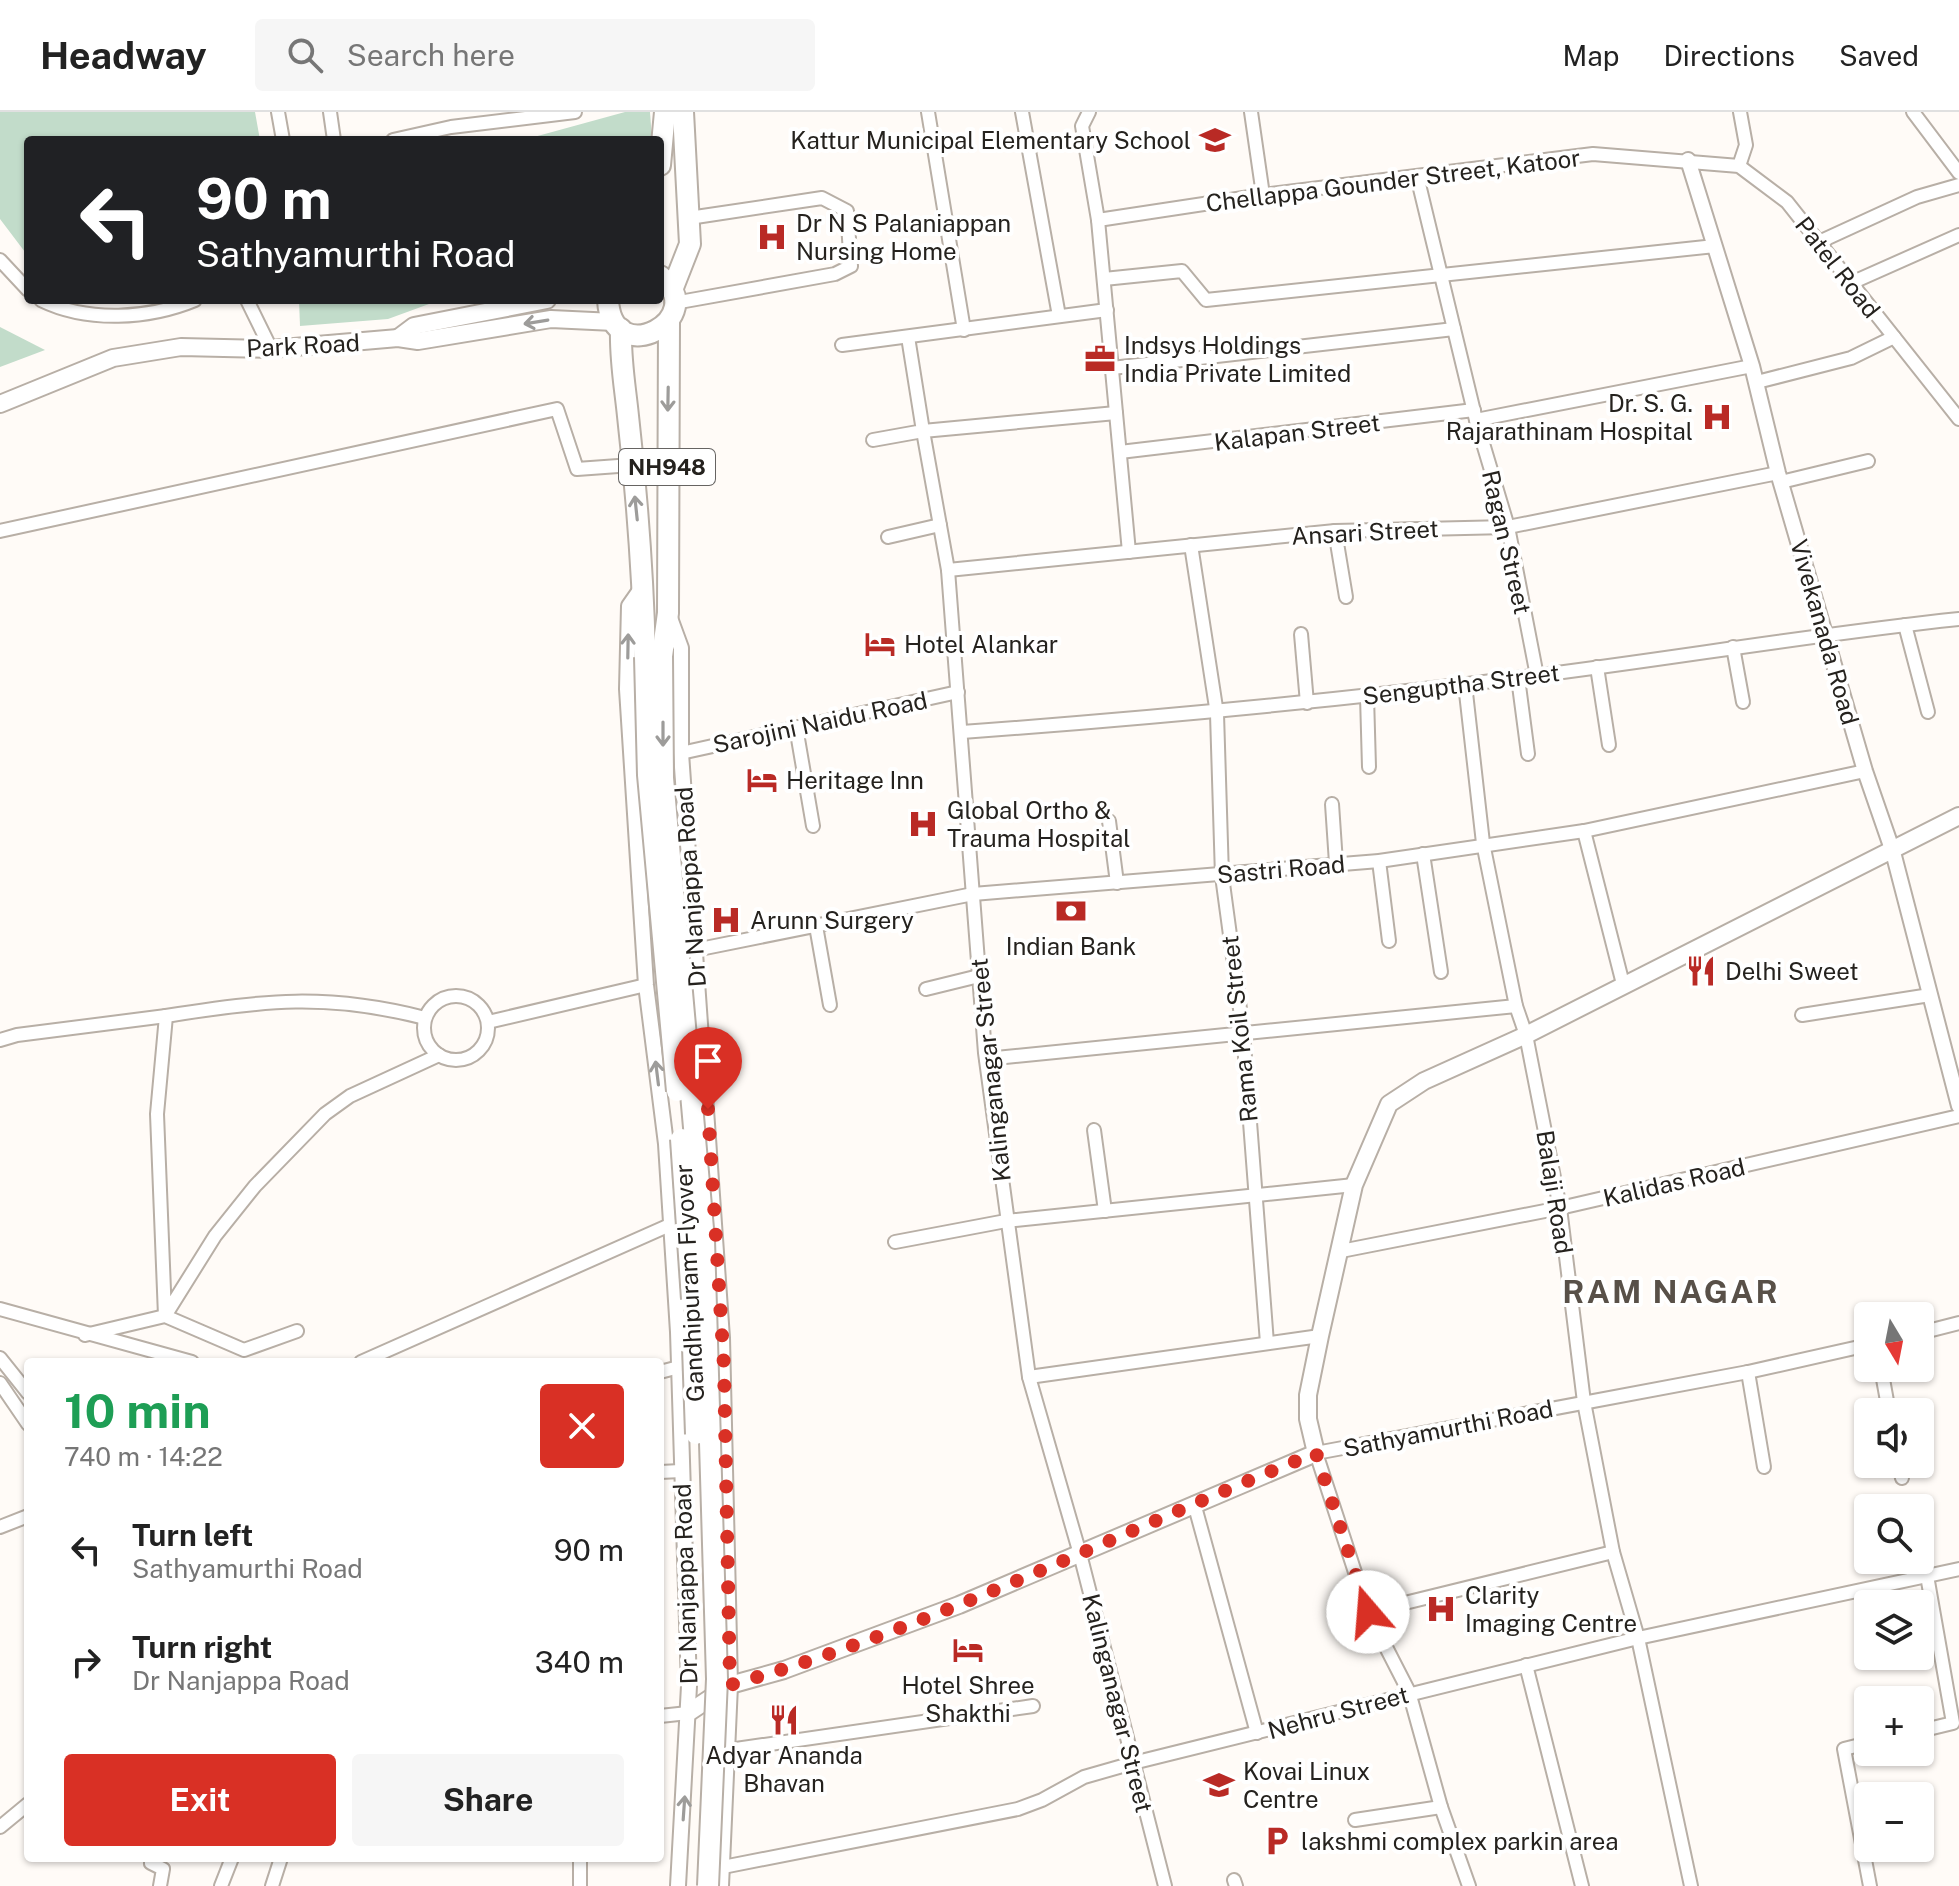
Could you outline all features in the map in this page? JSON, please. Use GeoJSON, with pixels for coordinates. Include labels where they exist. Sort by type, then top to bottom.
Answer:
{"type":"FeatureCollection","features":[{"type":"Feature","properties":{"kind":"highway"},"geometry":{"type":"LineString","coordinates":[[663,136],[665,112]]}},
{"type":"Feature","properties":{"kind":"highway","name":"Dr Nanjappa Road"},"geometry":{"type":"LineString","coordinates":[[668,613],[669,297],[690,244],[683,112]]}},
{"type":"Feature","properties":{"kind":"highway"},"geometry":{"type":"LineString","coordinates":[[618,325],[642,336],[662,329],[669,297]]}},
{"type":"Feature","properties":{"kind":"highway","name":"NH948"},"geometry":{"type":"LineString","coordinates":[[610,304],[618,325]]}},
{"type":"Feature","properties":{"kind":"highway","name":"Dr Nanjappa Road"},"geometry":{"type":"LineString","coordinates":[[618,325],[643,586]]}},
{"type":"Feature","properties":{"kind":"highway","name":"Gandhipuram Flyover"},"geometry":{"type":"LineString","coordinates":[[643,586],[654,656],[704,1240],[717,1679],[708,1886]]}},
{"type":"Feature","properties":{"kind":"highway","name":"Gandhipuram Flyover"},"geometry":{"type":"LineString","coordinates":[[668,613],[654,656],[648,775],[679,1103],[691,1286],[704,1738],[694,1886]]}},
{"type":"Feature","properties":{"kind":"main road"},"geometry":{"type":"LineString","coordinates":[[398,338],[414,326],[527,304]]}},
{"type":"Feature","properties":{"kind":"main road","name":"Park Road"},"geometry":{"type":"LineString","coordinates":[[0,404],[113,358],[181,347],[271,349],[398,338],[418,341],[551,319],[618,325]]}},
{"type":"Feature","properties":{"kind":"main road"},"geometry":{"type":"LineString","coordinates":[[1316,1453],[1308,1419],[1308,1395],[1320,1336],[1354,1185],[1389,1104],[1424,1081],[1526,1035],[1959,816]]}},
{"type":"Feature","properties":{"kind":"main road","name":"Sathyamurthi Road"},"geometry":{"type":"LineString","coordinates":[[688,1713],[730,1685],[784,1670],[921,1619],[1316,1453]]}},
{"type":"Feature","properties":{"kind":"street"},"geometry":{"type":"LineString","coordinates":[[278,112],[282,136]]}},
{"type":"Feature","properties":{"kind":"street"},"geometry":{"type":"LineString","coordinates":[[330,112],[333,136]]}},
{"type":"Feature","properties":{"kind":"street"},"geometry":{"type":"LineString","coordinates":[[449,112],[451,127]]}},
{"type":"Feature","properties":{"kind":"street"},"geometry":{"type":"LineString","coordinates":[[411,136],[451,127],[575,112]]}},
{"type":"Feature","properties":{"kind":"street"},"geometry":{"type":"LineString","coordinates":[[929,112],[964,330]]}},
{"type":"Feature","properties":{"kind":"street"},"geometry":{"type":"LineString","coordinates":[[1022,112],[1059,316]]}},
{"type":"Feature","properties":{"kind":"street"},"geometry":{"type":"LineString","coordinates":[[1089,112],[1082,126],[1098,220],[1129,552]]}},
{"type":"Feature","properties":{"kind":"street"},"geometry":{"type":"LineString","coordinates":[[1251,112],[1263,195]]}},
{"type":"Feature","properties":{"kind":"street"},"geometry":{"type":"LineString","coordinates":[[1688,160],[1739,166],[1746,145],[1740,112]]}},
{"type":"Feature","properties":{"kind":"street"},"geometry":{"type":"LineString","coordinates":[[1913,112],[1959,173]]}},
{"type":"Feature","properties":{"kind":"street","name":"Chellappa Gounder Street, Katoor"},"geometry":{"type":"LineString","coordinates":[[1098,220],[1263,195],[1593,154],[1688,160]]}},
{"type":"Feature","properties":{"kind":"street","name":"Vivekanada Road"},"geometry":{"type":"LineString","coordinates":[[1688,160],[1757,382],[1779,477],[1865,771],[1893,852],[1959,1106]]}},
{"type":"Feature","properties":{"kind":"street","name":"Patel Road"},"geometry":{"type":"LineString","coordinates":[[1739,166],[1787,202],[1959,419]]}},
{"type":"Feature","properties":{"kind":"street","name":"Ragan Street"},"geometry":{"type":"LineString","coordinates":[[1417,176],[1475,415],[1508,527],[1537,676]]}},
{"type":"Feature","properties":{"kind":"street"},"geometry":{"type":"LineString","coordinates":[[1819,242],[1917,197],[1959,185]]}},
{"type":"Feature","properties":{"kind":"street"},"geometry":{"type":"LineString","coordinates":[[669,297],[835,274],[851,266],[847,211],[822,198],[689,218]]}},
{"type":"Feature","properties":{"kind":"street"},"geometry":{"type":"LineString","coordinates":[[1851,283],[1959,235]]}},
{"type":"Feature","properties":{"kind":"street"},"geometry":{"type":"LineString","coordinates":[[1104,279],[1182,271],[1206,300],[1715,246]]}},
{"type":"Feature","properties":{"kind":"street"},"geometry":{"type":"LineString","coordinates":[[0,260],[24,286]]}},
{"type":"Feature","properties":{"kind":"street"},"geometry":{"type":"LineString","coordinates":[[53,304],[73,311],[105,315],[142,314],[180,304]]}},
{"type":"Feature","properties":{"kind":"street"},"geometry":{"type":"LineString","coordinates":[[249,304],[271,349]]}},
{"type":"Feature","properties":{"kind":"street"},"geometry":{"type":"LineString","coordinates":[[842,345],[1107,310]]}},
{"type":"Feature","properties":{"kind":"street"},"geometry":{"type":"LineString","coordinates":[[1112,368],[1454,329]]}},
{"type":"Feature","properties":{"kind":"street","name":"Kalinganagar Street"},"geometry":{"type":"LineString","coordinates":[[908,337],[948,570],[986,1059],[1029,1377],[1080,1554],[1165,1886]]}},
{"type":"Feature","properties":{"kind":"street"},"geometry":{"type":"LineString","coordinates":[[1757,382],[1851,358],[1894,337]]}},
{"type":"Feature","properties":{"kind":"street"},"geometry":{"type":"LineString","coordinates":[[1475,415],[1752,366]]}},
{"type":"Feature","properties":{"kind":"street"},"geometry":{"type":"LineString","coordinates":[[0,531],[557,409],[577,469],[632,465]]}},
{"type":"Feature","properties":{"kind":"street"},"geometry":{"type":"LineString","coordinates":[[873,440],[923,431],[1116,413]]}},
{"type":"Feature","properties":{"kind":"street","name":"Kalapan Street"},"geometry":{"type":"LineString","coordinates":[[1120,452],[1475,415]]}},
{"type":"Feature","properties":{"kind":"street","name":"Ansari Street"},"geometry":{"type":"LineString","coordinates":[[948,570],[1335,531],[1508,527],[1868,461]]}},
{"type":"Feature","properties":{"kind":"street"},"geometry":{"type":"LineString","coordinates":[[888,537],[940,525]]}},
{"type":"Feature","properties":{"kind":"street"},"geometry":{"type":"LineString","coordinates":[[1335,531],[1346,597]]}},
{"type":"Feature","properties":{"kind":"street","name":"Rama Koil Street"},"geometry":{"type":"LineString","coordinates":[[1191,545],[1217,714],[1222,876],[1243,1031],[1267,1343]]}},
{"type":"Feature","properties":{"kind":"street","name":"Dr Nanjappa Road"},"geometry":{"type":"LineString","coordinates":[[643,586],[629,606],[627,689],[646,985],[672,1224],[679,1367],[688,1713],[678,1886]]}},
{"type":"Feature","properties":{"kind":"street","name":"Dr Nanjappa Road"},"geometry":{"type":"LineString","coordinates":[[668,613],[681,648],[681,753],[711,1140],[722,1338],[730,1685],[721,1886]]}},
{"type":"Feature","properties":{"kind":"street","name":"Senguptha Street"},"geometry":{"type":"LineString","coordinates":[[962,732],[1217,714],[1537,676],[1827,633],[1959,619]]}},
{"type":"Feature","properties":{"kind":"street"},"geometry":{"type":"LineString","coordinates":[[1905,625],[1928,712]]}},
{"type":"Feature","properties":{"kind":"street"},"geometry":{"type":"LineString","coordinates":[[1301,634],[1307,703]]}},
{"type":"Feature","properties":{"kind":"street"},"geometry":{"type":"LineString","coordinates":[[1733,647],[1743,702]]}},
{"type":"Feature","properties":{"kind":"street"},"geometry":{"type":"LineString","coordinates":[[1597,667],[1609,745]]}},
{"type":"Feature","properties":{"kind":"street"},"geometry":{"type":"LineString","coordinates":[[1518,678],[1528,754]]}},
{"type":"Feature","properties":{"kind":"street","name":"Balaji Road"},"geometry":{"type":"LineString","coordinates":[[1465,684],[1483,843],[1516,1006],[1526,1035],[1560,1208],[1584,1402],[1613,1552],[1638,1638],[1691,1886]]}},
{"type":"Feature","properties":{"kind":"street","name":"Sarojini Naidu Road"},"geometry":{"type":"LineString","coordinates":[[681,753],[958,692]]}},
{"type":"Feature","properties":{"kind":"street"},"geometry":{"type":"LineString","coordinates":[[1367,696],[1369,767]]}},
{"type":"Feature","properties":{"kind":"street"},"geometry":{"type":"LineString","coordinates":[[796,727],[813,826]]}},
{"type":"Feature","properties":{"kind":"street","name":"Sastri Road"},"geometry":{"type":"LineString","coordinates":[[695,950],[973,894],[1379,861],[1483,843],[1584,831],[1865,771]]}},
{"type":"Feature","properties":{"kind":"street"},"geometry":{"type":"LineString","coordinates":[[1332,804],[1336,863]]}},
{"type":"Feature","properties":{"kind":"street"},"geometry":{"type":"LineString","coordinates":[[1109,821],[1117,883]]}},
{"type":"Feature","properties":{"kind":"street"},"geometry":{"type":"LineString","coordinates":[[1584,831],[1623,984]]}},
{"type":"Feature","properties":{"kind":"street"},"geometry":{"type":"LineString","coordinates":[[1423,854],[1441,972]]}},
{"type":"Feature","properties":{"kind":"street"},"geometry":{"type":"LineString","coordinates":[[1379,861],[1389,941]]}},
{"type":"Feature","properties":{"kind":"street"},"geometry":{"type":"LineString","coordinates":[[816,926],[830,1005]]}},
{"type":"Feature","properties":{"kind":"street"},"geometry":{"type":"LineString","coordinates":[[926,989],[979,976]]}},
{"type":"Feature","properties":{"kind":"street"},"geometry":{"type":"LineString","coordinates":[[488,1022],[646,985]]}},
{"type":"Feature","properties":{"kind":"street"},"geometry":{"type":"LineString","coordinates":[[1802,1015],[1930,995]]}},
{"type":"Feature","properties":{"kind":"street"},"geometry":{"type":"LineString","coordinates":[[458,996],[478,1004],[488,1022],[485,1043],[470,1058],[448,1060],[425,1039],[425,1018],[438,1001],[458,996]]}},
{"type":"Feature","properties":{"kind":"street"},"geometry":{"type":"LineString","coordinates":[[0,1040],[17,1035],[241,1004],[306,1000],[371,1004],[425,1018]]}},
{"type":"Feature","properties":{"kind":"street"},"geometry":{"type":"LineString","coordinates":[[986,1059],[1516,1006]]}},
{"type":"Feature","properties":{"kind":"street"},"geometry":{"type":"LineString","coordinates":[[165,1316],[157,1114],[166,1016]]}},
{"type":"Feature","properties":{"kind":"street"},"geometry":{"type":"LineString","coordinates":[[165,1316],[215,1236],[255,1186],[325,1114],[350,1096],[439,1055]]}},
{"type":"Feature","properties":{"kind":"street","name":"Kalidas Road"},"geometry":{"type":"LineString","coordinates":[[1341,1251],[1560,1208],[1959,1116]]}},
{"type":"Feature","properties":{"kind":"street"},"geometry":{"type":"LineString","coordinates":[[1094,1130],[1105,1211]]}},
{"type":"Feature","properties":{"kind":"street"},"geometry":{"type":"LineString","coordinates":[[895,1242],[1006,1221],[1354,1185]]}},
{"type":"Feature","properties":{"kind":"street"},"geometry":{"type":"LineString","coordinates":[[370,1358],[672,1224]]}},
{"type":"Feature","properties":{"kind":"street"},"geometry":{"type":"LineString","coordinates":[[0,1309],[176,1358]]}},
{"type":"Feature","properties":{"kind":"street"},"geometry":{"type":"LineString","coordinates":[[85,1335],[165,1316],[244,1350],[297,1331]]}},
{"type":"Feature","properties":{"kind":"street"},"geometry":{"type":"LineString","coordinates":[[1934,1329],[1959,1323]]}},
{"type":"Feature","properties":{"kind":"street"},"geometry":{"type":"LineString","coordinates":[[1029,1377],[1320,1336]]}},
{"type":"Feature","properties":{"kind":"street","name":"Sathyamurthi Road"},"geometry":{"type":"LineString","coordinates":[[1316,1453],[1748,1372],[1854,1348]]}},
{"type":"Feature","properties":{"kind":"street"},"geometry":{"type":"LineString","coordinates":[[0,1358],[24,1388]]}},
{"type":"Feature","properties":{"kind":"street"},"geometry":{"type":"LineString","coordinates":[[664,1371],[679,1367]]}},
{"type":"Feature","properties":{"kind":"street"},"geometry":{"type":"LineString","coordinates":[[1748,1372],[1764,1467]]}},
{"type":"Feature","properties":{"kind":"street"},"geometry":{"type":"LineString","coordinates":[[0,1383],[24,1418]]}},
{"type":"Feature","properties":{"kind":"street"},"geometry":{"type":"LineString","coordinates":[[1316,1453],[1368,1612],[1409,1692],[1441,1807],[1469,1886]]}},
{"type":"Feature","properties":{"kind":"street"},"geometry":{"type":"LineString","coordinates":[[664,1472],[681,1471]]}},
{"type":"Feature","properties":{"kind":"street"},"geometry":{"type":"LineString","coordinates":[[1194,1503],[1257,1733]]}},
{"type":"Feature","properties":{"kind":"street"},"geometry":{"type":"LineString","coordinates":[[0,1527],[24,1518]]}},
{"type":"Feature","properties":{"kind":"street"},"geometry":{"type":"LineString","coordinates":[[1368,1612],[1613,1552]]}},
{"type":"Feature","properties":{"kind":"street","name":"Nehru Street"},"geometry":{"type":"LineString","coordinates":[[723,1867],[1018,1809],[1084,1777],[1409,1692],[1638,1638],[1959,1569]]}},
{"type":"Feature","properties":{"kind":"street"},"geometry":{"type":"LineString","coordinates":[[1926,1574],[1956,1728],[1934,1730]]}},
{"type":"Feature","properties":{"kind":"street"},"geometry":{"type":"LineString","coordinates":[[1526,1665],[1582,1886]]}},
{"type":"Feature","properties":{"kind":"street"},"geometry":{"type":"LineString","coordinates":[[729,1750],[1033,1706]]}},
{"type":"Feature","properties":{"kind":"street"},"geometry":{"type":"LineString","coordinates":[[664,1716],[688,1713]]}},
{"type":"Feature","properties":{"kind":"street"},"geometry":{"type":"LineString","coordinates":[[1854,1746],[1844,1749],[1870,1886]]}},
{"type":"Feature","properties":{"kind":"street"},"geometry":{"type":"LineString","coordinates":[[0,1827],[24,1807]]}},
{"type":"Feature","properties":{"kind":"street"},"geometry":{"type":"LineString","coordinates":[[1355,1820],[1441,1807]]}},
{"type":"Feature","properties":{"kind":"street"},"geometry":{"type":"LineString","coordinates":[[151,1862],[163,1869],[160,1886]]}},
{"type":"Feature","properties":{"kind":"street"},"geometry":{"type":"LineString","coordinates":[[221,1886],[230,1862]]}},
{"type":"Feature","properties":{"kind":"street"},"geometry":{"type":"LineString","coordinates":[[272,1886],[280,1862]]}},
{"type":"Feature","properties":{"kind":"street"},"geometry":{"type":"LineString","coordinates":[[580,1862],[580,1886]]}},
{"type":"Feature","properties":{"kind":"green space"},"geometry":{"type":"Polygon","coordinates":[[[0,112],[255,112],[259,136],[24,136],[24,251],[0,219],[0,112]]]}},
{"type":"Feature","properties":{"kind":"green space"},"geometry":{"type":"Polygon","coordinates":[[[625,112],[650,112],[652,136],[538,136],[625,112]]]}},
{"type":"Feature","properties":{"kind":"green space"},"geometry":{"type":"Polygon","coordinates":[[[299,304],[429,304],[388,319],[300,326],[299,304]]]}},
{"type":"Feature","properties":{"kind":"green space"},"geometry":{"type":"Polygon","coordinates":[[[0,327],[45,350],[0,367],[0,327]]]}},
{"type":"Feature","properties":{"kind":"place","name":"Kattur Municipal Elementary School"},"geometry":{"type":"Point","coordinates":[1215,140]}},
{"type":"Feature","properties":{"kind":"place","name":"Dr N S Palaniappan Nursing Home"},"geometry":{"type":"Point","coordinates":[772,237]}},
{"type":"Feature","properties":{"kind":"place","name":"Indsys Holdings India Private Limited"},"geometry":{"type":"Point","coordinates":[1100,359]}},
{"type":"Feature","properties":{"kind":"place","name":"Dr. S. G. Rajarathinam Hospital"},"geometry":{"type":"Point","coordinates":[1717,417]}},
{"type":"Feature","properties":{"kind":"place","name":"Hotel Alankar"},"geometry":{"type":"Point","coordinates":[880,644]}},
{"type":"Feature","properties":{"kind":"place","name":"Heritage Inn"},"geometry":{"type":"Point","coordinates":[762,780]}},
{"type":"Feature","properties":{"kind":"place","name":"Global Ortho & Trauma Hospital"},"geometry":{"type":"Point","coordinates":[923,824]}},
{"type":"Feature","properties":{"kind":"place","name":"Indian Bank"},"geometry":{"type":"Point","coordinates":[1071,911]}},
{"type":"Feature","properties":{"kind":"place","name":"Arunn Surgery"},"geometry":{"type":"Point","coordinates":[726,920]}},
{"type":"Feature","properties":{"kind":"place","name":"Delhi Sweet"},"geometry":{"type":"Point","coordinates":[1701,971]}},
{"type":"Feature","properties":{"kind":"place","name":"Clarity Imaging Centre"},"geometry":{"type":"Point","coordinates":[1441,1609]}},
{"type":"Feature","properties":{"kind":"place","name":"Hotel Shree Shakthi"},"geometry":{"type":"Point","coordinates":[968,1650]}},
{"type":"Feature","properties":{"kind":"place","name":"Adyar Ananda Bhavan"},"geometry":{"type":"Point","coordinates":[784,1720]}},
{"type":"Feature","properties":{"kind":"place","name":"Kovai Linux Centre"},"geometry":{"type":"Point","coordinates":[1219,1785]}},
{"type":"Feature","properties":{"kind":"place","name":"lakshmi complex parkin area"},"geometry":{"type":"Point","coordinates":[1277,1841]}},
{"type":"Feature","properties":{"kind":"district","name":"RAM NAGAR"},"geometry":{"type":"Point","coordinates":[1671,1291]}},
{"type":"Feature","properties":{"kind":"route"},"geometry":{"type":"LineString","coordinates":[[708,1109],[724,1367],[730,1685],[784,1670],[959,1605],[1316,1453],[1368,1612]]}}]}
